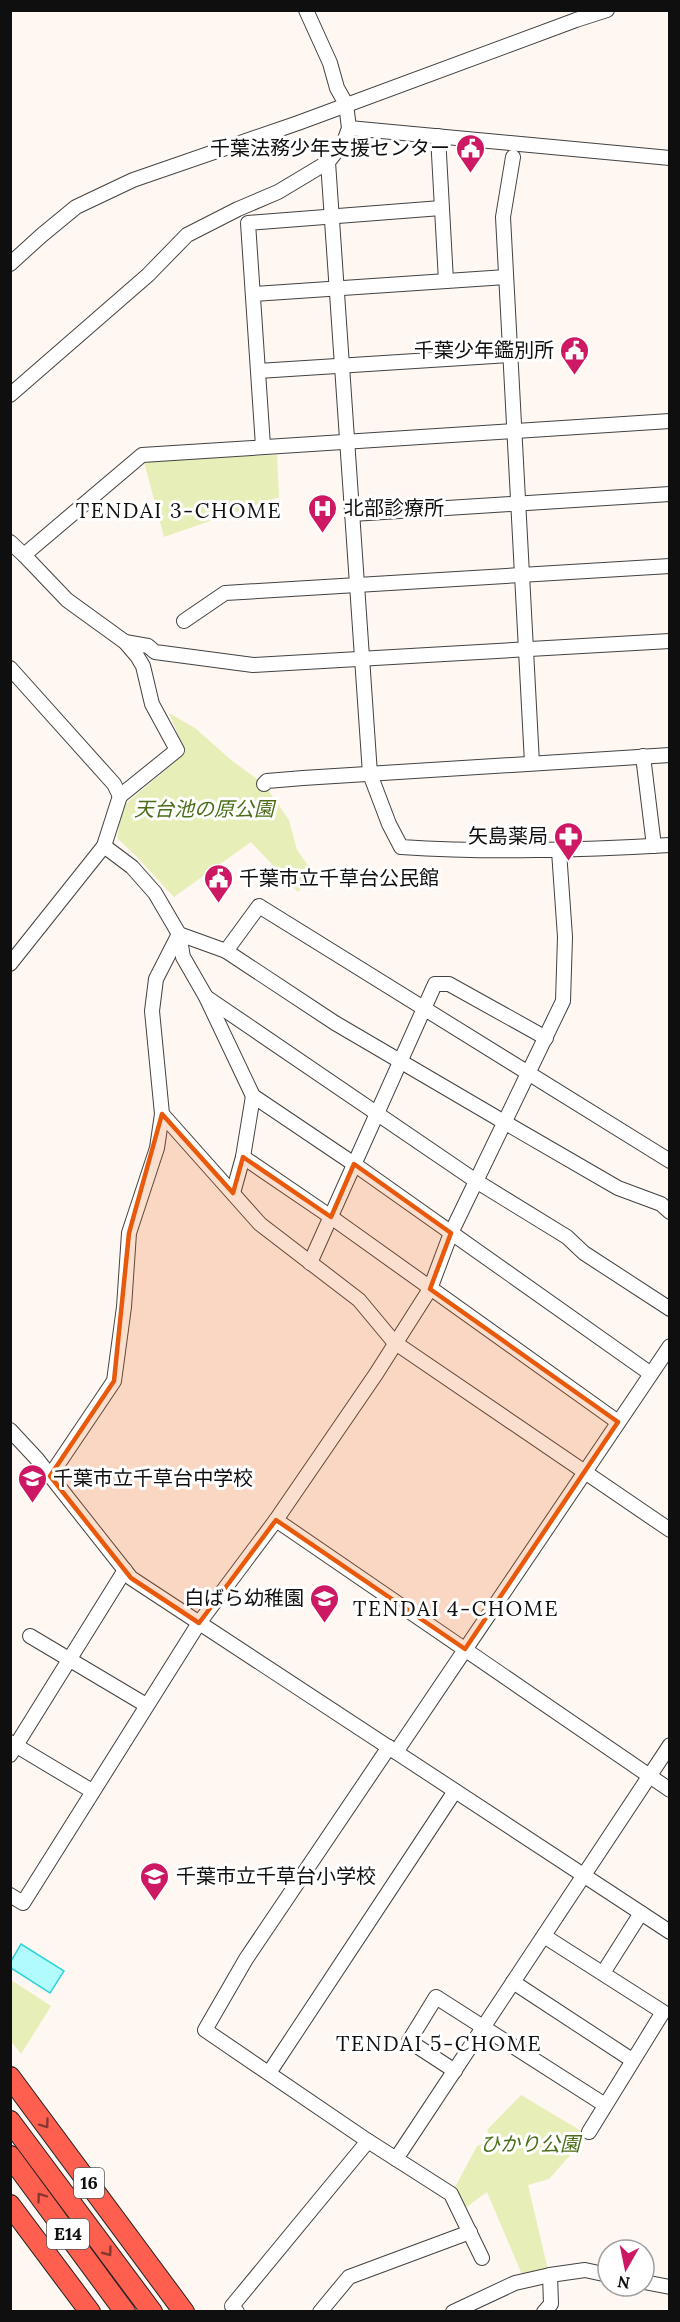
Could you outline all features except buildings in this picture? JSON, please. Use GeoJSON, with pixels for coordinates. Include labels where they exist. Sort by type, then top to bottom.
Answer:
{"type":"FeatureCollection","features":[{"type":"Feature","properties":{"kind":"highway","name":"16"},"geometry":{"type":"LineString","coordinates":[[10,2077],[184,2312]]}},
{"type":"Feature","properties":{"kind":"highway","name":"E14"},"geometry":{"type":"LineString","coordinates":[[10,2121],[152,2312]]}},
{"type":"Feature","properties":{"kind":"highway","name":"E14"},"geometry":{"type":"LineString","coordinates":[[10,2156],[125,2312]]}},
{"type":"Feature","properties":{"kind":"highway"},"geometry":{"type":"LineString","coordinates":[[10,2205],[90,2312]]}},
{"type":"Feature","properties":{"kind":"highway"},"geometry":{"type":"LineString","coordinates":[[167,2289],[188,2298],[200,2312]]}},
{"type":"Feature","properties":{"kind":"street"},"geometry":{"type":"LineString","coordinates":[[10,264],[76,207],[133,180],[298,123],[607,10]]}},
{"type":"Feature","properties":{"kind":"street"},"geometry":{"type":"LineString","coordinates":[[10,395],[148,275],[187,235],[278,192],[328,162],[344,142],[349,128],[346,104],[337,88],[330,63],[306,11]]}},
{"type":"Feature","properties":{"kind":"street"},"geometry":{"type":"LineString","coordinates":[[349,128],[669,158]]}},
{"type":"Feature","properties":{"kind":"street"},"geometry":{"type":"LineString","coordinates":[[438,136],[446,281]]}},
{"type":"Feature","properties":{"kind":"street"},"geometry":{"type":"LineString","coordinates":[[513,157],[503,217],[532,764]]}},
{"type":"Feature","properties":{"kind":"street"},"geometry":{"type":"LineString","coordinates":[[328,162],[370,774],[389,824],[401,847],[456,851],[560,851],[669,845]]}},
{"type":"Feature","properties":{"kind":"street"},"geometry":{"type":"LineString","coordinates":[[263,446],[248,223],[441,208]]}},
{"type":"Feature","properties":{"kind":"street"},"geometry":{"type":"LineString","coordinates":[[253,294],[506,277]]}},
{"type":"Feature","properties":{"kind":"street"},"geometry":{"type":"LineString","coordinates":[[258,371],[510,355]]}},
{"type":"Feature","properties":{"kind":"street"},"geometry":{"type":"LineString","coordinates":[[24,555],[142,455],[669,421]]}},
{"type":"Feature","properties":{"kind":"street"},"geometry":{"type":"LineString","coordinates":[[352,514],[669,494]]}},
{"type":"Feature","properties":{"kind":"street"},"geometry":{"type":"LineString","coordinates":[[10,542],[67,600],[125,642],[143,666],[152,704],[177,750],[120,796],[105,846],[10,964]]}},
{"type":"Feature","properties":{"kind":"street"},"geometry":{"type":"LineString","coordinates":[[184,621],[225,593],[669,567]]}},
{"type":"Feature","properties":{"kind":"street"},"geometry":{"type":"LineString","coordinates":[[125,642],[148,646],[155,652],[253,665],[669,641]]}},
{"type":"Feature","properties":{"kind":"street"},"geometry":{"type":"LineString","coordinates":[[10,668],[114,784],[120,796]]}},
{"type":"Feature","properties":{"kind":"street"},"geometry":{"type":"LineString","coordinates":[[264,784],[267,781],[669,755]]}},
{"type":"Feature","properties":{"kind":"street"},"geometry":{"type":"LineString","coordinates":[[643,756],[654,846]]}},
{"type":"Feature","properties":{"kind":"street"},"geometry":{"type":"LineString","coordinates":[[105,846],[132,867],[156,893],[179,934],[183,957],[206,997],[253,1096],[354,1164],[651,1374]]}},
{"type":"Feature","properties":{"kind":"street"},"geometry":{"type":"LineString","coordinates":[[10,1895],[23,1903],[199,1623],[276,1520],[376,1374],[394,1342],[430,1289],[451,1233],[504,1122],[530,1074],[563,1001],[565,937],[560,851]]}},
{"type":"Feature","properties":{"kind":"street"},"geometry":{"type":"LineString","coordinates":[[226,951],[259,906],[669,1161]]}},
{"type":"Feature","properties":{"kind":"street"},"geometry":{"type":"LineString","coordinates":[[179,934],[226,951],[335,1023],[618,1188],[660,1204],[669,1212]]}},
{"type":"Feature","properties":{"kind":"street"},"geometry":{"type":"LineString","coordinates":[[50,1476],[114,1381],[124,1307],[129,1233],[157,1148],[162,1114],[152,1011],[156,979],[179,934]]}},
{"type":"Feature","properties":{"kind":"street"},"geometry":{"type":"LineString","coordinates":[[310,1263],[435,984],[449,984],[546,1038]]}},
{"type":"Feature","properties":{"kind":"street"},"geometry":{"type":"LineString","coordinates":[[206,997],[378,1112],[476,1181],[567,1237],[584,1252],[669,1309]]}},
{"type":"Feature","properties":{"kind":"street"},"geometry":{"type":"LineString","coordinates":[[233,1193],[243,1157],[253,1096]]}},
{"type":"Feature","properties":{"kind":"street"},"geometry":{"type":"LineString","coordinates":[[162,1114],[260,1224],[359,1300],[394,1342],[669,1530]]}},
{"type":"Feature","properties":{"kind":"street"},"geometry":{"type":"LineString","coordinates":[[243,1157],[618,1422]]}},
{"type":"Feature","properties":{"kind":"street"},"geometry":{"type":"LineString","coordinates":[[482,2258],[451,2194],[368,2141],[205,2030],[246,1959],[465,1649],[669,1346]]}},
{"type":"Feature","properties":{"kind":"street"},"geometry":{"type":"LineString","coordinates":[[10,1430],[50,1476],[131,1578],[669,1932]]}},
{"type":"Feature","properties":{"kind":"street"},"geometry":{"type":"LineString","coordinates":[[276,1520],[669,1790]]}},
{"type":"Feature","properties":{"kind":"street"},"geometry":{"type":"LineString","coordinates":[[92,1791],[12,1748],[125,1570]]}},
{"type":"Feature","properties":{"kind":"street"},"geometry":{"type":"LineString","coordinates":[[30,1636],[146,1705]]}},
{"type":"Feature","properties":{"kind":"street"},"geometry":{"type":"LineString","coordinates":[[396,2159],[669,1745]]}},
{"type":"Feature","properties":{"kind":"street"},"geometry":{"type":"LineString","coordinates":[[269,2073],[455,1791]]}},
{"type":"Feature","properties":{"kind":"street"},"geometry":{"type":"LineString","coordinates":[[603,1973],[641,1913]]}},
{"type":"Feature","properties":{"kind":"street"},"geometry":{"type":"LineString","coordinates":[[544,1936],[663,2012],[589,2132]]}},
{"type":"Feature","properties":{"kind":"street"},"geometry":{"type":"LineString","coordinates":[[513,1982],[632,2060]]}},
{"type":"Feature","properties":{"kind":"street"},"geometry":{"type":"LineString","coordinates":[[455,2070],[409,2041],[436,1997],[604,2105]]}},
{"type":"Feature","properties":{"kind":"street"},"geometry":{"type":"LineString","coordinates":[[237,2312],[232,2306],[368,2141]]}},
{"type":"Feature","properties":{"kind":"street"},"geometry":{"type":"LineString","coordinates":[[320,2312],[349,2277],[470,2232]]}},
{"type":"Feature","properties":{"kind":"street"},"geometry":{"type":"LineString","coordinates":[[453,2312],[515,2283],[585,2270],[596,2272]]}},
{"type":"Feature","properties":{"kind":"street"},"geometry":{"type":"LineString","coordinates":[[544,2312],[551,2304],[550,2275]]}},
{"type":"Feature","properties":{"kind":"highlighted area"},"geometry":{"type":"Polygon","coordinates":[[[162,1114],[233,1193],[243,1157],[331,1217],[354,1164],[451,1233],[430,1289],[618,1422],[465,1649],[276,1520],[199,1623],[131,1578],[50,1476],[114,1381],[129,1233],[162,1114]]]}},
{"type":"Feature","properties":{"kind":"green space"},"geometry":{"type":"Polygon","coordinates":[[[277,455],[279,497],[164,537],[144,462],[156,459],[277,455]]]}},
{"type":"Feature","properties":{"kind":"green space","name":"天台池の原公園"},"geometry":{"type":"Polygon","coordinates":[[[169,713],[195,728],[231,760],[264,784],[289,820],[297,850],[312,871],[308,881],[298,892],[251,842],[174,897],[117,838],[123,806],[183,755],[184,749],[169,713]]]}},
{"type":"Feature","properties":{"kind":"green space"},"geometry":{"type":"Polygon","coordinates":[[[11,1980],[51,2006],[21,2054],[11,2041],[11,1980]]]}},
{"type":"Feature","properties":{"kind":"green space","name":"ひかり公園"},"geometry":{"type":"Polygon","coordinates":[[[521,2095],[588,2135],[549,2179],[528,2185],[548,2270],[523,2277],[487,2192],[465,2208],[454,2189],[477,2146],[493,2140],[487,2130],[521,2095]]]}},
{"type":"Feature","properties":{"kind":"water"},"geometry":{"type":"Polygon","coordinates":[[[21,1944],[64,1971],[50,1993],[11,1968],[11,1961],[21,1944]]]}},
{"type":"Feature","properties":{"kind":"place","name":"千葉法務少年支援センター"},"geometry":{"type":"Point","coordinates":[471,174]}},
{"type":"Feature","properties":{"kind":"place","name":"千葉少年鑑別所"},"geometry":{"type":"Point","coordinates":[575,376]}},
{"type":"Feature","properties":{"kind":"place","name":"北部診療所"},"geometry":{"type":"Point","coordinates":[323,534]}},
{"type":"Feature","properties":{"kind":"place","name":"矢島薬局"},"geometry":{"type":"Point","coordinates":[569,862]}},
{"type":"Feature","properties":{"kind":"place","name":"千葉市立千草台公民館"},"geometry":{"type":"Point","coordinates":[218,904]}},
{"type":"Feature","properties":{"kind":"place","name":"千葉市立千草台中学校"},"geometry":{"type":"Point","coordinates":[32,1504]}},
{"type":"Feature","properties":{"kind":"place","name":"白ばら幼稚園"},"geometry":{"type":"Point","coordinates":[325,1624]}},
{"type":"Feature","properties":{"kind":"place","name":"千葉市立千草台小学校"},"geometry":{"type":"Point","coordinates":[155,1902]}},
{"type":"Feature","properties":{"kind":"district","name":"TENDAI 3-CHOME"},"geometry":{"type":"Point","coordinates":[179,511]}},
{"type":"Feature","properties":{"kind":"district","name":"TENDAI 4-CHOME"},"geometry":{"type":"Point","coordinates":[456,1609]}},
{"type":"Feature","properties":{"kind":"district","name":"TENDAI 5-CHOME"},"geometry":{"type":"Point","coordinates":[439,2044]}}]}
